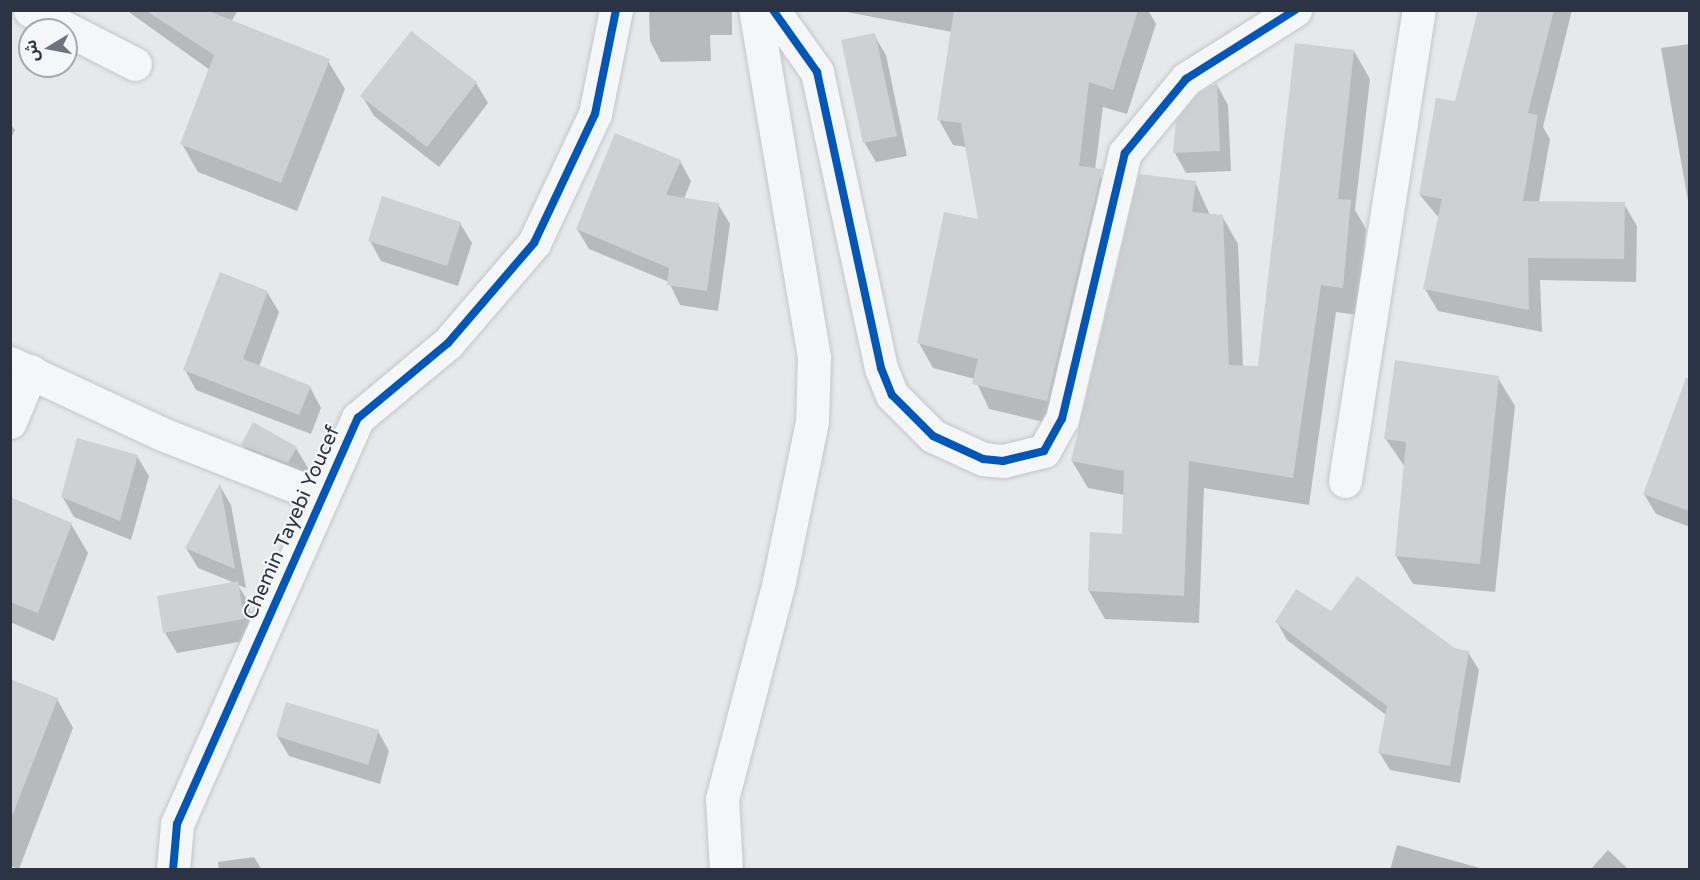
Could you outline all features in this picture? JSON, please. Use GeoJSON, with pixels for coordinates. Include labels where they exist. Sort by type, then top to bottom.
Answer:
{"type":"FeatureCollection","features":[{"type":"Feature","properties":{"kind":"street"},"geometry":{"type":"LineString","coordinates":[[30,10],[135,64]]}},
{"type":"Feature","properties":{"kind":"street","name":"Chemin Tayebi Youcef"},"geometry":{"type":"LineString","coordinates":[[173,870],[177,824],[320,496],[358,418],[448,343],[534,243],[595,114],[616,10]]}},
{"type":"Feature","properties":{"kind":"street"},"geometry":{"type":"LineString","coordinates":[[726,870],[722,799],[779,581],[812,421],[814,357],[755,10]]}},
{"type":"Feature","properties":{"kind":"street"},"geometry":{"type":"LineString","coordinates":[[773,10],[817,72],[881,368],[892,395],[933,436],[983,459],[1003,461],[1044,451],[1062,418],[1125,153],[1186,79],[1295,10]]}},
{"type":"Feature","properties":{"kind":"street"},"geometry":{"type":"LineString","coordinates":[[1345,481],[1419,10]]}},
{"type":"Feature","properties":{"kind":"street"},"geometry":{"type":"LineString","coordinates":[[10,422],[21,367],[162,435],[320,496]]}},
{"type":"Feature","properties":{"kind":"building"},"geometry":{"type":"Polygon","coordinates":[[[145,10],[206,10],[330,59],[281,183],[180,144],[214,55],[145,10]]]}},
{"type":"Feature","properties":{"kind":"building"},"geometry":{"type":"Polygon","coordinates":[[[954,10],[1138,10],[1113,90],[1089,82],[1079,166],[1102,169],[1047,401],[972,384],[978,359],[917,343],[944,212],[978,219],[961,123],[937,120],[954,10]]]}},
{"type":"Feature","properties":{"kind":"building"},"geometry":{"type":"Polygon","coordinates":[[[1478,10],[1554,10],[1528,113],[1538,115],[1523,201],[1625,202],[1624,259],[1528,258],[1529,310],[1423,289],[1442,199],[1419,195],[1436,98],[1455,101],[1478,10]]]}},
{"type":"Feature","properties":{"kind":"building"},"geometry":{"type":"Polygon","coordinates":[[[411,31],[477,82],[427,147],[360,96],[411,31]]]}},
{"type":"Feature","properties":{"kind":"building"},"geometry":{"type":"Polygon","coordinates":[[[875,33],[897,136],[863,143],[841,40],[875,33]]]}},
{"type":"Feature","properties":{"kind":"building"},"geometry":{"type":"Polygon","coordinates":[[[1295,43],[1354,50],[1338,199],[1351,200],[1343,288],[1321,285],[1293,478],[1189,461],[1184,596],[1088,591],[1090,532],[1122,534],[1124,471],[1071,461],[1139,174],[1196,181],[1192,212],[1223,215],[1229,365],[1258,366],[1295,43]]]}},
{"type":"Feature","properties":{"kind":"building"},"geometry":{"type":"Polygon","coordinates":[[[1217,83],[1220,151],[1173,153],[1176,120],[1199,93],[1217,83]]]}},
{"type":"Feature","properties":{"kind":"building"},"geometry":{"type":"Polygon","coordinates":[[[615,133],[681,160],[666,195],[719,203],[707,291],[667,285],[669,268],[576,229],[615,133]]]}},
{"type":"Feature","properties":{"kind":"building"},"geometry":{"type":"Polygon","coordinates":[[[382,196],[461,222],[447,266],[368,241],[382,196]]]}},
{"type":"Feature","properties":{"kind":"building"},"geometry":{"type":"Polygon","coordinates":[[[220,272],[268,291],[243,359],[311,386],[299,415],[183,370],[220,272]]]}},
{"type":"Feature","properties":{"kind":"building"},"geometry":{"type":"Polygon","coordinates":[[[1395,360],[1499,376],[1480,564],[1395,556],[1406,442],[1384,439],[1395,360]]]}},
{"type":"Feature","properties":{"kind":"building"},"geometry":{"type":"Polygon","coordinates":[[[1686,378],[1689,378],[1689,511],[1643,494],[1686,378]]]}},
{"type":"Feature","properties":{"kind":"building"},"geometry":{"type":"Polygon","coordinates":[[[253,422],[297,447],[288,463],[241,445],[253,422]]]}},
{"type":"Feature","properties":{"kind":"building"},"geometry":{"type":"Polygon","coordinates":[[[77,438],[138,455],[120,521],[61,497],[77,438]]]}},
{"type":"Feature","properties":{"kind":"building"},"geometry":{"type":"Polygon","coordinates":[[[220,483],[235,569],[185,548],[220,483]]]}},
{"type":"Feature","properties":{"kind":"building"},"geometry":{"type":"Polygon","coordinates":[[[10,497],[72,523],[38,613],[10,602],[10,497]]]}},
{"type":"Feature","properties":{"kind":"building"},"geometry":{"type":"Polygon","coordinates":[[[1357,576],[1456,649],[1469,651],[1450,766],[1378,753],[1387,706],[1275,622],[1296,589],[1331,611],[1357,576]]]}},
{"type":"Feature","properties":{"kind":"building"},"geometry":{"type":"Polygon","coordinates":[[[238,581],[244,619],[163,633],[157,596],[238,581]]]}},
{"type":"Feature","properties":{"kind":"building"},"geometry":{"type":"Polygon","coordinates":[[[10,679],[58,698],[13,814],[10,813],[10,679]]]}},
{"type":"Feature","properties":{"kind":"building"},"geometry":{"type":"Polygon","coordinates":[[[286,702],[379,730],[368,765],[276,736],[286,702]]]}},
{"type":"Feature","properties":{"kind":"cycle path"},"geometry":{"type":"LineString","coordinates":[[173,870],[177,824],[358,418],[448,343],[534,243],[595,114],[616,10]]}},
{"type":"Feature","properties":{"kind":"cycle path"},"geometry":{"type":"LineString","coordinates":[[773,10],[817,72],[881,368],[892,395],[933,436],[983,459],[1003,461],[1044,451],[1062,419],[1125,153],[1186,79],[1295,10]]}}]}
